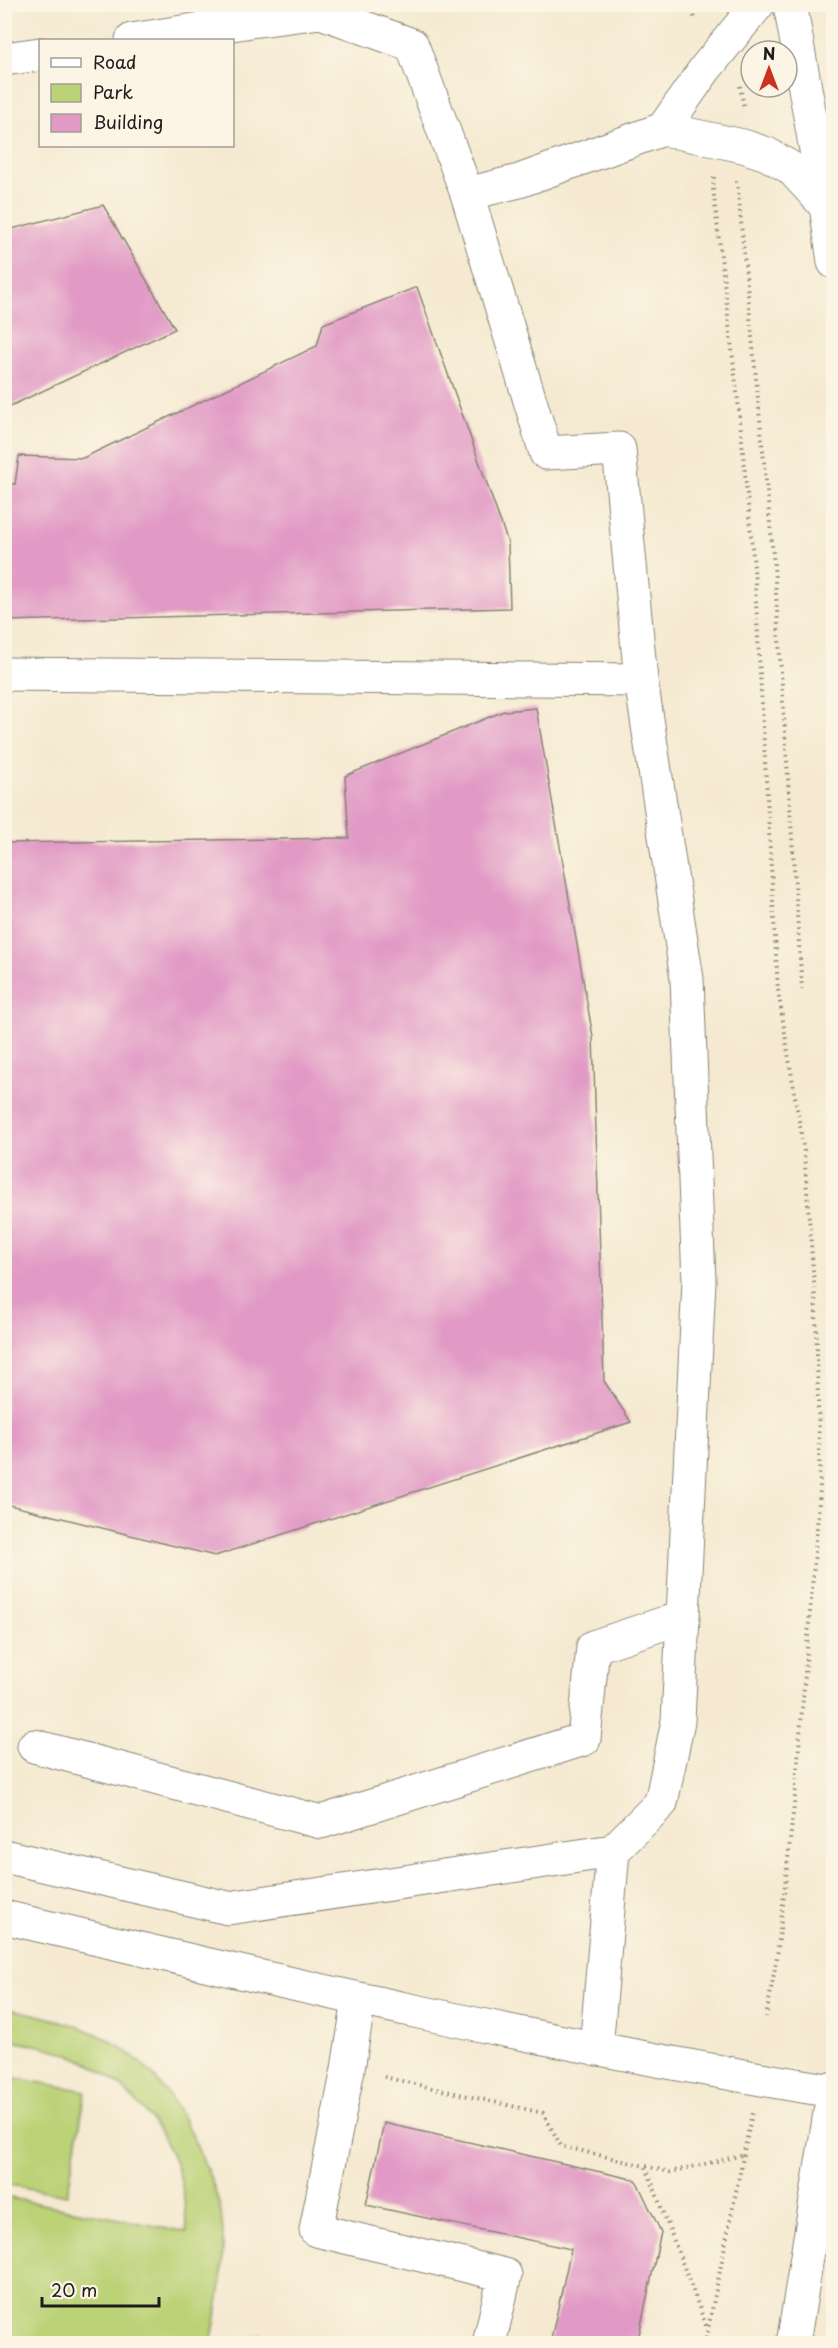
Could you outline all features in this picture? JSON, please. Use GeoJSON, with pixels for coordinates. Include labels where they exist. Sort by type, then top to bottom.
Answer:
{"type":"FeatureCollection","features":[{"type":"Feature","properties":{"kind":"main road"},"geometry":{"type":"LineString","coordinates":[[663,129],[726,42],[758,4]]}},
{"type":"Feature","properties":{"kind":"main road"},"geometry":{"type":"LineString","coordinates":[[790,4],[824,130],[826,206],[834,262]]}},
{"type":"Feature","properties":{"kind":"main road"},"geometry":{"type":"LineString","coordinates":[[4,1856],[228,1908],[613,1851],[661,1803],[678,1721],[699,1281],[687,979],[641,680],[619,449],[546,453],[467,194],[412,45],[321,12],[138,39]]}},
{"type":"Feature","properties":{"kind":"main road"},"geometry":{"type":"LineString","coordinates":[[4,58],[39,54]]}},
{"type":"Feature","properties":{"kind":"main road"},"geometry":{"type":"LineString","coordinates":[[467,194],[519,181],[663,129],[730,143],[767,154],[791,168],[826,206]]}},
{"type":"Feature","properties":{"kind":"main road"},"geometry":{"type":"LineString","coordinates":[[4,674],[641,680]]}},
{"type":"Feature","properties":{"kind":"main road"},"geometry":{"type":"LineString","coordinates":[[34,1746],[321,1822],[584,1739],[593,1647],[683,1617]]}},
{"type":"Feature","properties":{"kind":"main road"},"geometry":{"type":"LineString","coordinates":[[596,2049],[613,1851]]}},
{"type":"Feature","properties":{"kind":"main road"},"geometry":{"type":"LineString","coordinates":[[4,1917],[359,2000],[717,2073],[833,2090],[793,2343]]}},
{"type":"Feature","properties":{"kind":"main road"},"geometry":{"type":"LineString","coordinates":[[359,2000],[348,2069],[316,2230],[505,2275],[489,2343]]}},
{"type":"Feature","properties":{"kind":"path"},"geometry":{"type":"LineString","coordinates":[[726,42],[738,80],[745,112],[746,130],[730,143],[713,188],[754,567],[778,990],[804,1152],[816,1310],[820,1490],[795,1796],[777,1958],[766,2017]]}},
{"type":"Feature","properties":{"kind":"path"},"geometry":{"type":"LineString","coordinates":[[730,143],[774,565],[802,989]]}},
{"type":"Feature","properties":{"kind":"path"},"geometry":{"type":"LineString","coordinates":[[348,2069],[543,2114],[561,2146],[670,2172],[743,2155]]}},
{"type":"Feature","properties":{"kind":"path"},"geometry":{"type":"LineString","coordinates":[[705,2343],[754,2102]]}},
{"type":"Feature","properties":{"kind":"path"},"geometry":{"type":"LineString","coordinates":[[646,2166],[708,2329]]}},
{"type":"Feature","properties":{"kind":"green space"},"geometry":{"type":"Polygon","coordinates":[[[5,2009],[49,2018],[101,2036],[122,2048],[140,2063],[171,2099],[205,2164],[221,2212],[222,2267],[211,2343],[5,2343],[5,2197],[187,2232],[181,2181],[175,2162],[156,2126],[143,2110],[114,2081],[80,2059],[53,2049],[5,2040],[5,2009]]]}},
{"type":"Feature","properties":{"kind":"green space"},"geometry":{"type":"Polygon","coordinates":[[[4,2076],[86,2091],[67,2195],[5,2184],[4,2076]]]}},
{"type":"Feature","properties":{"kind":"building"},"geometry":{"type":"Polygon","coordinates":[[[103,205],[175,329],[4,409],[4,231],[103,205]]]}},
{"type":"Feature","properties":{"kind":"building"},"geometry":{"type":"Polygon","coordinates":[[[417,287],[508,543],[510,608],[4,621],[4,484],[15,484],[19,456],[83,458],[317,346],[323,324],[417,287]]]}},
{"type":"Feature","properties":{"kind":"building"},"geometry":{"type":"Polygon","coordinates":[[[536,708],[593,1037],[604,1381],[631,1422],[215,1556],[5,1504],[5,843],[349,838],[345,776],[504,711],[536,708]]]}},
{"type":"Feature","properties":{"kind":"building"},"geometry":{"type":"Polygon","coordinates":[[[384,2123],[636,2180],[661,2232],[637,2344],[550,2344],[571,2249],[366,2205],[384,2123]]]}},
{"type":"Feature","properties":{"kind":"building"},"geometry":{"type":"Polygon","coordinates":[[[255,2335],[289,2343],[289,2344],[253,2344],[255,2335]]]}}]}
